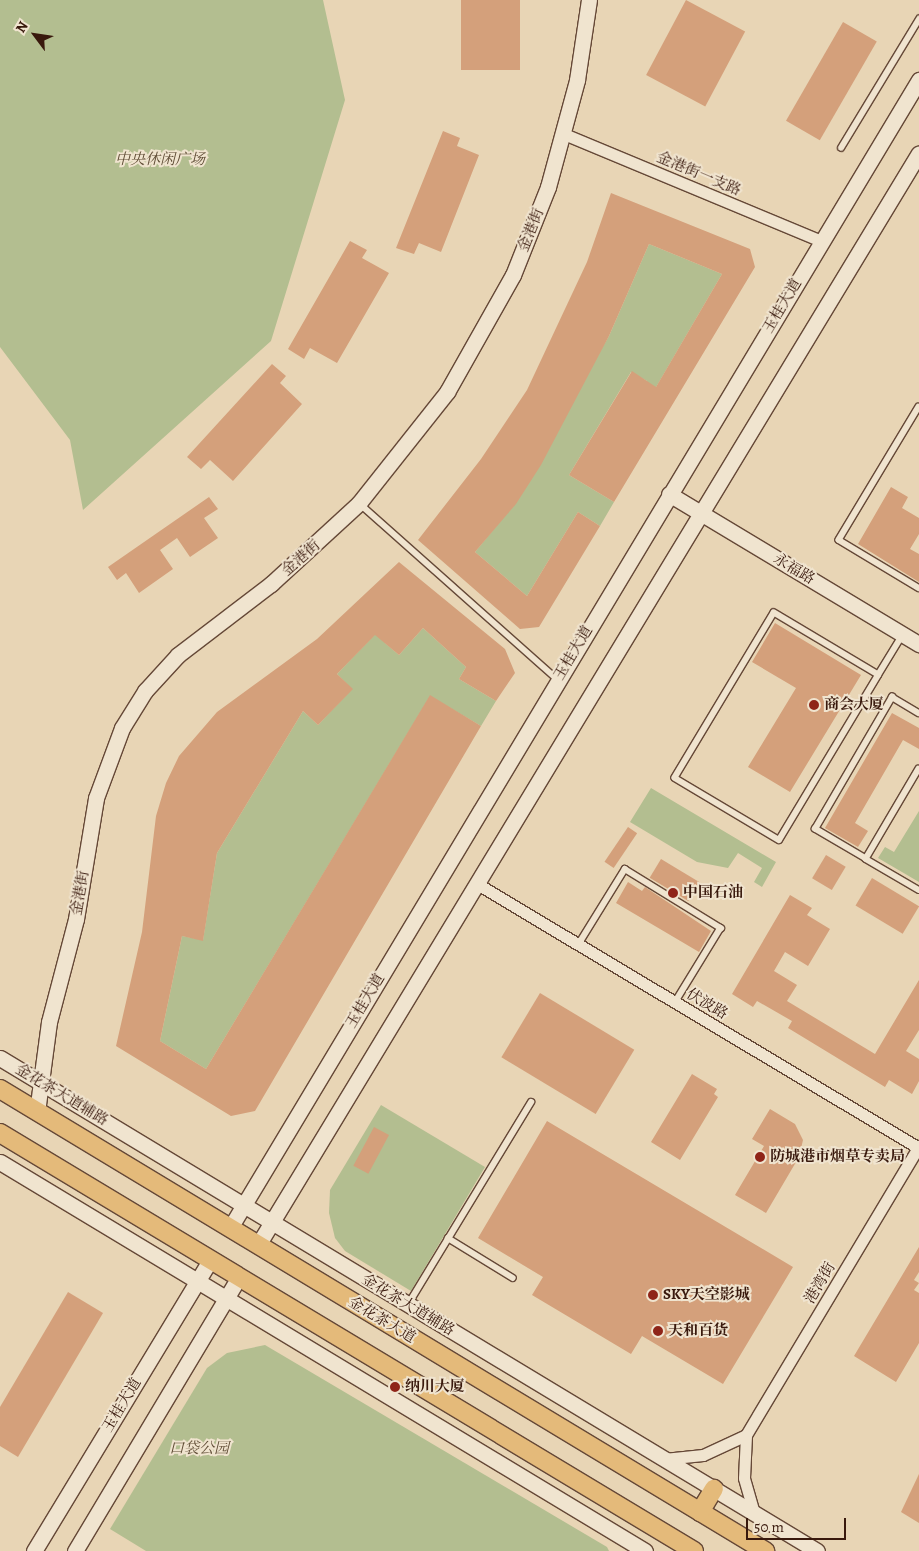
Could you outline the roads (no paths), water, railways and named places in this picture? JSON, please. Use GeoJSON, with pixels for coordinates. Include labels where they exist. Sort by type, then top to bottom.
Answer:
{"type":"FeatureCollection","features":[{"type":"Feature","properties":{"kind":"main road","name":"金花茶大道"},"geometry":{"type":"LineString","coordinates":[[0,1089],[764,1551]]}},
{"type":"Feature","properties":{"kind":"main road"},"geometry":{"type":"LineString","coordinates":[[0,1133],[684,1548]]}},
{"type":"Feature","properties":{"kind":"main road"},"geometry":{"type":"LineString","coordinates":[[700,1512],[714,1489]]}},
{"type":"Feature","properties":{"kind":"street","name":"金港街"},"geometry":{"type":"LineString","coordinates":[[37,1112],[49,1022],[76,920],[96,798],[122,728],[145,691],[178,655],[278,578],[359,503],[421,429],[494,313],[529,238],[564,134],[589,0]]}},
{"type":"Feature","properties":{"kind":"street","name":"玉桂大道"},"geometry":{"type":"LineString","coordinates":[[230,1228],[557,679],[919,80]]}},
{"type":"Feature","properties":{"kind":"street","name":"金港街一支路"},"geometry":{"type":"LineString","coordinates":[[564,134],[821,241]]}},
{"type":"Feature","properties":{"kind":"street"},"geometry":{"type":"LineString","coordinates":[[258,1245],[479,885],[919,153]]}},
{"type":"Feature","properties":{"kind":"street","name":"永福路"},"geometry":{"type":"LineString","coordinates":[[669,494],[919,644]]}},
{"type":"Feature","properties":{"kind":"street","name":"伏波路"},"geometry":{"type":"LineString","coordinates":[[479,885],[919,1147]]}},
{"type":"Feature","properties":{"kind":"street","name":"金花茶大道辅路"},"geometry":{"type":"LineString","coordinates":[[0,1058],[817,1551]]}},
{"type":"Feature","properties":{"kind":"street","name":"港湾街"},"geometry":{"type":"LineString","coordinates":[[746,1435],[919,1147]]}},
{"type":"Feature","properties":{"kind":"street"},"geometry":{"type":"LineString","coordinates":[[0,1162],[198,1281],[626,1544],[645,1551]]}},
{"type":"Feature","properties":{"kind":"street","name":"玉桂大道"},"geometry":{"type":"LineString","coordinates":[[34,1551],[210,1260]]}},
{"type":"Feature","properties":{"kind":"street"},"geometry":{"type":"LineString","coordinates":[[75,1551],[239,1277]]}},
{"type":"Feature","properties":{"kind":"street"},"geometry":{"type":"LineString","coordinates":[[664,1459],[703,1456],[746,1435],[744,1478],[754,1513]]}},
{"type":"Feature","properties":{"kind":"lane"},"geometry":{"type":"LineString","coordinates":[[841,148],[919,19]]}},
{"type":"Feature","properties":{"kind":"lane"},"geometry":{"type":"LineString","coordinates":[[919,407],[839,540],[919,588]]}},
{"type":"Feature","properties":{"kind":"lane"},"geometry":{"type":"LineString","coordinates":[[359,503],[557,679]]}},
{"type":"Feature","properties":{"kind":"lane"},"geometry":{"type":"LineString","coordinates":[[878,675],[774,613],[676,778],[779,840],[903,634]]}},
{"type":"Feature","properties":{"kind":"lane"},"geometry":{"type":"LineString","coordinates":[[919,713],[892,697],[814,829],[919,890]]}},
{"type":"Feature","properties":{"kind":"lane"},"geometry":{"type":"LineString","coordinates":[[866,859],[919,769]]}},
{"type":"Feature","properties":{"kind":"lane"},"geometry":{"type":"LineString","coordinates":[[578,945],[625,869],[721,928],[675,1003]]}},
{"type":"Feature","properties":{"kind":"lane"},"geometry":{"type":"LineString","coordinates":[[409,1305],[531,1102]]}},
{"type":"Feature","properties":{"kind":"lane"},"geometry":{"type":"LineString","coordinates":[[448,1238],[513,1278]]}},
{"type":"Feature","properties":{"kind":"place","name":"商会大厦"},"geometry":{"type":"Point","coordinates":[814,705]}},
{"type":"Feature","properties":{"kind":"place","name":"中国石油"},"geometry":{"type":"Point","coordinates":[673,893]}},
{"type":"Feature","properties":{"kind":"place","name":"防城港市烟草专卖局"},"geometry":{"type":"Point","coordinates":[760,1157]}},
{"type":"Feature","properties":{"kind":"place","name":"SKY天空影城"},"geometry":{"type":"Point","coordinates":[653,1295]}},
{"type":"Feature","properties":{"kind":"place","name":"天和百货"},"geometry":{"type":"Point","coordinates":[658,1331]}},
{"type":"Feature","properties":{"kind":"place","name":"纳川大厦"},"geometry":{"type":"Point","coordinates":[395,1387]}},
{"type":"Feature","properties":{"kind":"park label","name":"中央休闲广场"},"geometry":{"type":"Point","coordinates":[160,160]}},
{"type":"Feature","properties":{"kind":"park label","name":"口袋公园"},"geometry":{"type":"Point","coordinates":[199,1449]}}]}
